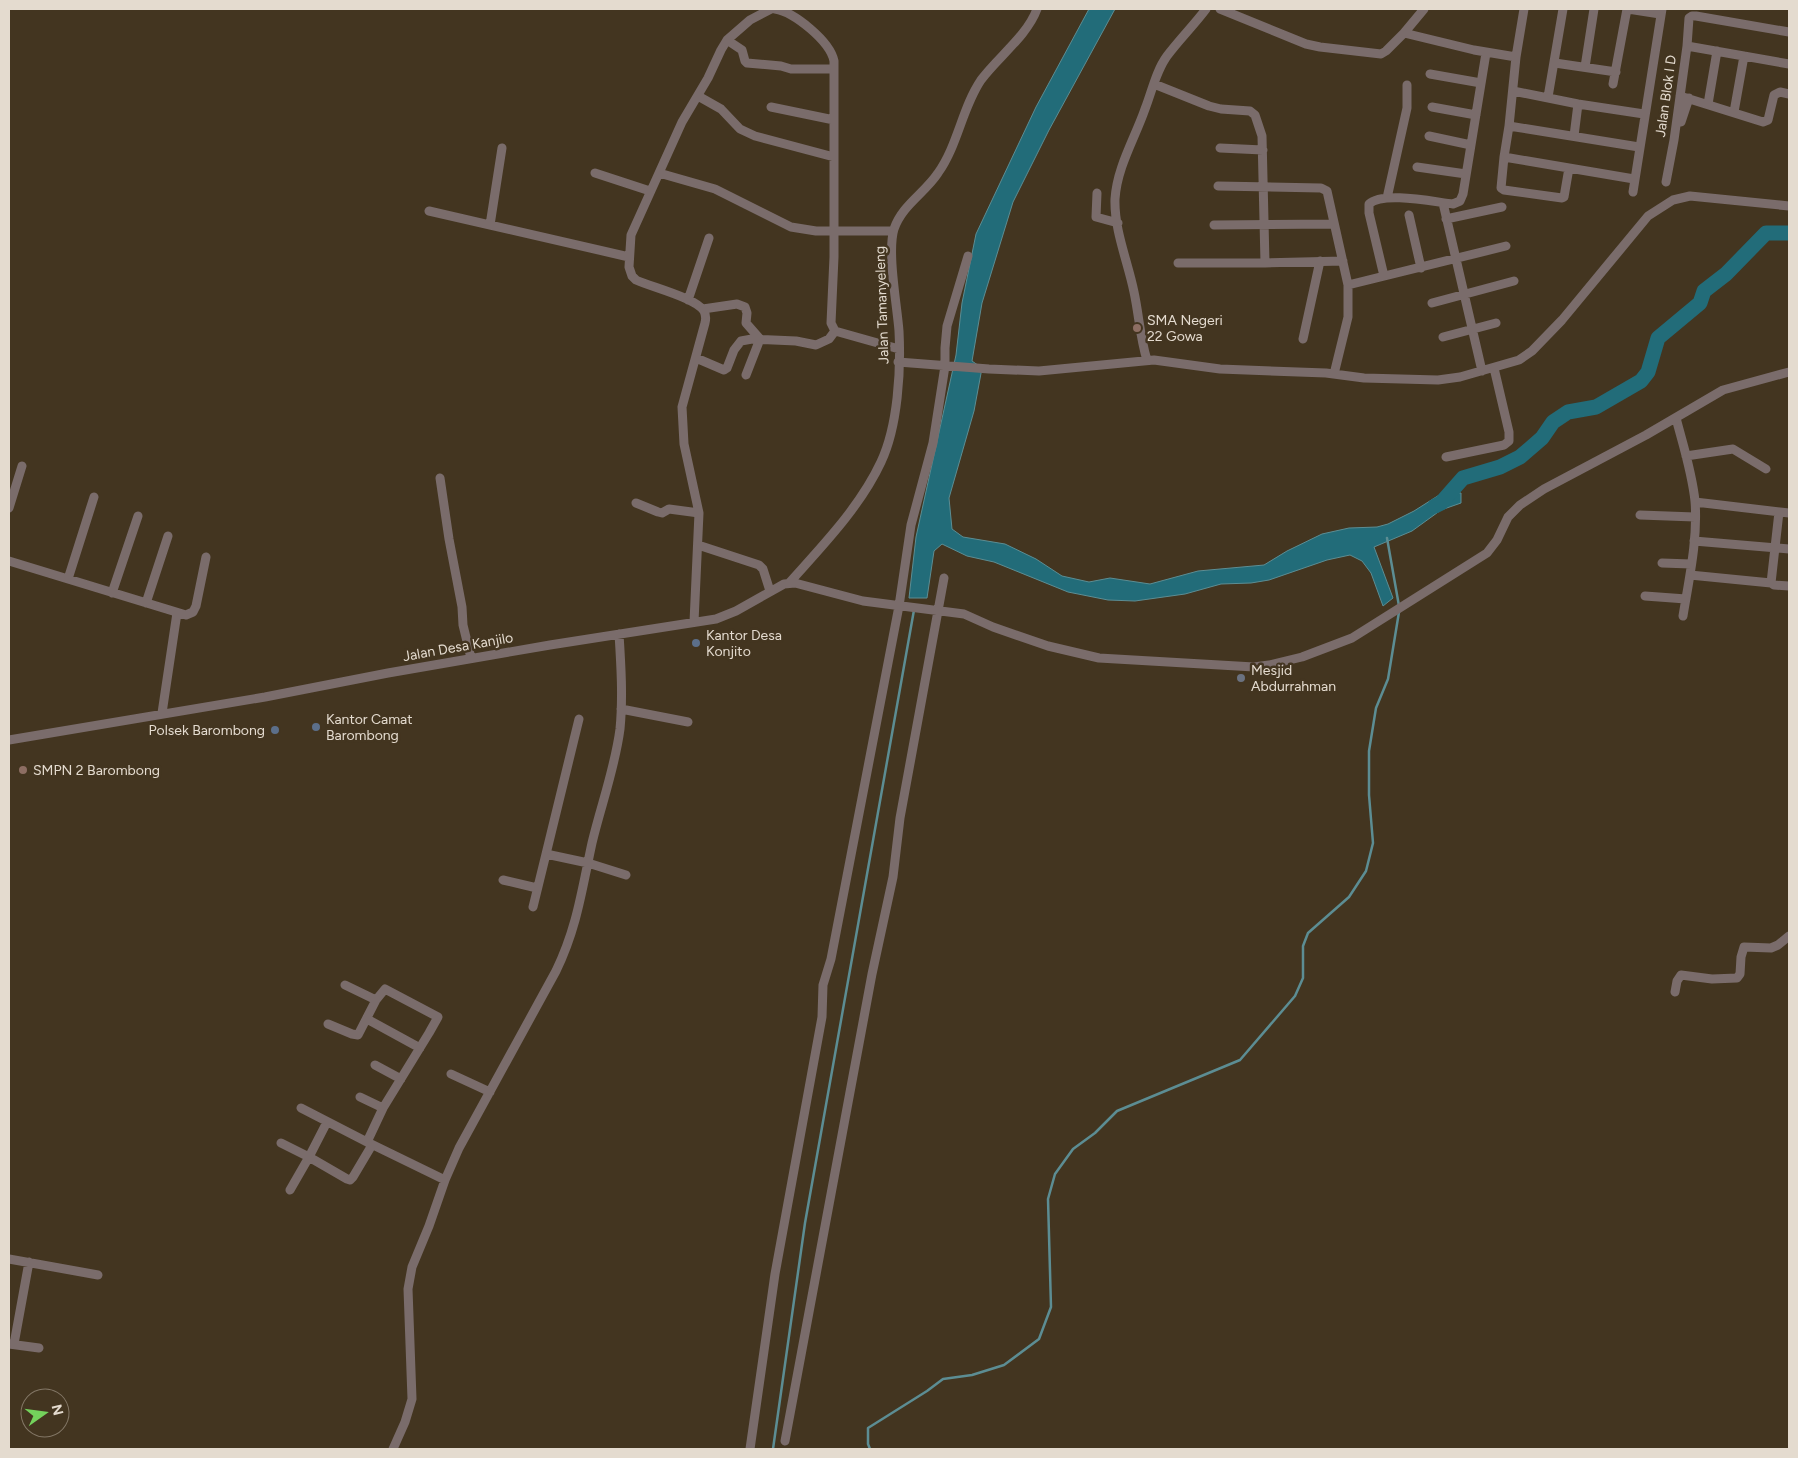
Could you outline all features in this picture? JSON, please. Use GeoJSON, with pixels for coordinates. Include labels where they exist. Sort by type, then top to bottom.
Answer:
{"type":"FeatureCollection","features":[{"type":"Feature","properties":{"kind":"street"},"geometry":{"type":"LineString","coordinates":[[694,622],[694,585],[699,513],[684,444],[682,417],[687,387],[706,323],[706,316],[703,309],[688,300],[636,280],[630,272],[628,258],[634,227],[682,122],[708,78],[720,50],[750,20],[773,9],[797,18],[832,53],[834,69],[834,232],[831,323],[835,331],[899,349]]}},
{"type":"Feature","properties":{"kind":"street","name":"Jalan Tamanyeleng"},"geometry":{"type":"LineString","coordinates":[[790,582],[828,540],[853,508],[881,463],[892,430],[899,349],[892,259],[894,231],[899,219],[911,201],[937,175],[945,162],[981,81],[996,61],[1023,32],[1036,9]]}},
{"type":"Feature","properties":{"kind":"street"},"geometry":{"type":"LineString","coordinates":[[1147,360],[1118,223],[1115,200],[1125,157],[1154,84],[1168,55],[1206,9]]}},
{"type":"Feature","properties":{"kind":"street"},"geometry":{"type":"LineString","coordinates":[[1220,9],[1306,44],[1381,54],[1404,33],[1424,9]]}},
{"type":"Feature","properties":{"kind":"street"},"geometry":{"type":"LineString","coordinates":[[1524,9],[1500,185],[1502,189],[1560,199],[1564,197],[1568,168]]}},
{"type":"Feature","properties":{"kind":"street"},"geometry":{"type":"LineString","coordinates":[[1548,97],[1563,9]]}},
{"type":"Feature","properties":{"kind":"street"},"geometry":{"type":"LineString","coordinates":[[1586,67],[1594,9]]}},
{"type":"Feature","properties":{"kind":"street"},"geometry":{"type":"LineString","coordinates":[[1613,84],[1627,9],[1661,11],[1633,192]]}},
{"type":"Feature","properties":{"kind":"street","name":"Jalan Blok I D"},"geometry":{"type":"LineString","coordinates":[[1666,182],[1684,97],[1688,21],[1692,16],[1789,32]]}},
{"type":"Feature","properties":{"kind":"street"},"geometry":{"type":"LineString","coordinates":[[1404,33],[1486,53],[1516,57]]}},
{"type":"Feature","properties":{"kind":"street"},"geometry":{"type":"LineString","coordinates":[[728,40],[742,50],[747,63],[781,66],[791,70],[834,69]]}},
{"type":"Feature","properties":{"kind":"street"},"geometry":{"type":"LineString","coordinates":[[1687,46],[1789,64]]}},
{"type":"Feature","properties":{"kind":"street"},"geometry":{"type":"LineString","coordinates":[[1708,104],[1717,51]]}},
{"type":"Feature","properties":{"kind":"street"},"geometry":{"type":"LineString","coordinates":[[1384,276],[1368,207],[1371,202],[1387,198],[1458,203],[1463,194],[1486,53]]}},
{"type":"Feature","properties":{"kind":"street"},"geometry":{"type":"LineString","coordinates":[[1734,112],[1744,56]]}},
{"type":"Feature","properties":{"kind":"street"},"geometry":{"type":"LineString","coordinates":[[1555,62],[1616,72]]}},
{"type":"Feature","properties":{"kind":"street"},"geometry":{"type":"LineString","coordinates":[[1430,74],[1481,83]]}},
{"type":"Feature","properties":{"kind":"street"},"geometry":{"type":"LineString","coordinates":[[1154,84],[1209,106],[1252,112],[1257,120],[1262,136],[1263,150],[1265,263]]}},
{"type":"Feature","properties":{"kind":"street"},"geometry":{"type":"LineString","coordinates":[[1387,198],[1407,108],[1407,85]]}},
{"type":"Feature","properties":{"kind":"street"},"geometry":{"type":"LineString","coordinates":[[1513,91],[1578,104],[1644,114]]}},
{"type":"Feature","properties":{"kind":"street"},"geometry":{"type":"LineString","coordinates":[[1684,97],[1734,112],[1759,122],[1765,122],[1769,116],[1774,95],[1780,92],[1789,94]]}},
{"type":"Feature","properties":{"kind":"street"},"geometry":{"type":"LineString","coordinates":[[698,96],[720,109],[740,129],[755,136],[834,157]]}},
{"type":"Feature","properties":{"kind":"street"},"geometry":{"type":"LineString","coordinates":[[1574,136],[1578,104]]}},
{"type":"Feature","properties":{"kind":"street"},"geometry":{"type":"LineString","coordinates":[[771,107],[834,120]]}},
{"type":"Feature","properties":{"kind":"street"},"geometry":{"type":"LineString","coordinates":[[1432,107],[1476,114]]}},
{"type":"Feature","properties":{"kind":"street"},"geometry":{"type":"LineString","coordinates":[[1509,126],[1639,147]]}},
{"type":"Feature","properties":{"kind":"street"},"geometry":{"type":"LineString","coordinates":[[1428,136],[1471,145]]}},
{"type":"Feature","properties":{"kind":"street"},"geometry":{"type":"LineString","coordinates":[[490,225],[502,148]]}},
{"type":"Feature","properties":{"kind":"street"},"geometry":{"type":"LineString","coordinates":[[1220,148],[1263,150]]}},
{"type":"Feature","properties":{"kind":"street"},"geometry":{"type":"LineString","coordinates":[[1504,157],[1634,179]]}},
{"type":"Feature","properties":{"kind":"street"},"geometry":{"type":"LineString","coordinates":[[1417,167],[1466,174]]}},
{"type":"Feature","properties":{"kind":"street"},"geometry":{"type":"LineString","coordinates":[[595,173],[650,191]]}},
{"type":"Feature","properties":{"kind":"street"},"geometry":{"type":"LineString","coordinates":[[660,173],[715,189],[791,227],[834,232],[894,231]]}},
{"type":"Feature","properties":{"kind":"street"},"geometry":{"type":"LineString","coordinates":[[1218,186],[1326,189],[1348,285],[1348,316],[1334,374]]}},
{"type":"Feature","properties":{"kind":"street"},"geometry":{"type":"LineString","coordinates":[[1097,193],[1096,217],[1118,223]]}},
{"type":"Feature","properties":{"kind":"street"},"geometry":{"type":"LineString","coordinates":[[898,362],[1038,371],[1161,360],[1235,370],[1334,374],[1364,378],[1438,380],[1482,371],[1519,360],[1542,343],[1648,216],[1673,200],[1690,196],[1789,206]]}},
{"type":"Feature","properties":{"kind":"street"},"geometry":{"type":"LineString","coordinates":[[1443,203],[1482,371]]}},
{"type":"Feature","properties":{"kind":"street"},"geometry":{"type":"LineString","coordinates":[[1446,219],[1502,206]]}},
{"type":"Feature","properties":{"kind":"street"},"geometry":{"type":"LineString","coordinates":[[429,211],[628,258]]}},
{"type":"Feature","properties":{"kind":"street"},"geometry":{"type":"LineString","coordinates":[[1409,215],[1421,268]]}},
{"type":"Feature","properties":{"kind":"street"},"geometry":{"type":"LineString","coordinates":[[1214,225],[1334,224]]}},
{"type":"Feature","properties":{"kind":"street"},"geometry":{"type":"LineString","coordinates":[[688,300],[709,238]]}},
{"type":"Feature","properties":{"kind":"street"},"geometry":{"type":"LineString","coordinates":[[1348,285],[1456,260],[1506,246]]}},
{"type":"Feature","properties":{"kind":"street"},"geometry":{"type":"LineString","coordinates":[[750,1449],[772,1293],[822,1017],[823,985],[831,959],[902,606],[911,525],[930,459],[948,366],[945,348],[947,326],[968,256]]}},
{"type":"Feature","properties":{"kind":"street"},"geometry":{"type":"LineString","coordinates":[[1178,263],[1265,263],[1343,260]]}},
{"type":"Feature","properties":{"kind":"street"},"geometry":{"type":"LineString","coordinates":[[1303,340],[1320,261]]}},
{"type":"Feature","properties":{"kind":"street"},"geometry":{"type":"LineString","coordinates":[[1432,303],[1514,281]]}},
{"type":"Feature","properties":{"kind":"street"},"geometry":{"type":"LineString","coordinates":[[703,309],[737,304],[745,307],[747,313],[746,323],[760,340]]}},
{"type":"Feature","properties":{"kind":"street"},"geometry":{"type":"LineString","coordinates":[[1442,336],[1496,323]]}},
{"type":"Feature","properties":{"kind":"street"},"geometry":{"type":"LineString","coordinates":[[696,358],[724,370],[727,368],[740,342],[746,340],[796,341],[816,345],[829,339],[835,331]]}},
{"type":"Feature","properties":{"kind":"street"},"geometry":{"type":"LineString","coordinates":[[746,375],[760,340]]}},
{"type":"Feature","properties":{"kind":"street"},"geometry":{"type":"LineString","coordinates":[[1446,457],[1504,445],[1509,441],[1509,432],[1494,368]]}},
{"type":"Feature","properties":{"kind":"street"},"geometry":{"type":"LineString","coordinates":[[790,582],[863,601],[964,614],[1048,646],[1100,658],[1254,666],[1283,662],[1326,649],[1352,638],[1487,553],[1497,540],[1508,517],[1520,505],[1544,489],[1676,418],[1723,390],[1789,372]]}},
{"type":"Feature","properties":{"kind":"street"},"geometry":{"type":"LineString","coordinates":[[1676,418],[1691,477],[1695,502],[1694,541],[1683,616]]}},
{"type":"Feature","properties":{"kind":"street"},"geometry":{"type":"LineString","coordinates":[[1686,456],[1733,449],[1766,469]]}},
{"type":"Feature","properties":{"kind":"street"},"geometry":{"type":"LineString","coordinates":[[9,508],[22,466]]}},
{"type":"Feature","properties":{"kind":"street"},"geometry":{"type":"LineString","coordinates":[[440,478],[448,539],[462,607],[463,625],[471,658]]}},
{"type":"Feature","properties":{"kind":"street"},"geometry":{"type":"LineString","coordinates":[[68,579],[94,496]]}},
{"type":"Feature","properties":{"kind":"street"},"geometry":{"type":"LineString","coordinates":[[1695,502],[1789,513]]}},
{"type":"Feature","properties":{"kind":"street"},"geometry":{"type":"LineString","coordinates":[[636,504],[658,512],[668,509],[699,513]]}},
{"type":"Feature","properties":{"kind":"street"},"geometry":{"type":"LineString","coordinates":[[1771,583],[1779,512]]}},
{"type":"Feature","properties":{"kind":"street"},"geometry":{"type":"LineString","coordinates":[[1640,515],[1695,517]]}},
{"type":"Feature","properties":{"kind":"street"},"geometry":{"type":"LineString","coordinates":[[112,593],[138,516]]}},
{"type":"Feature","properties":{"kind":"street"},"geometry":{"type":"LineString","coordinates":[[146,604],[168,536]]}},
{"type":"Feature","properties":{"kind":"street"},"geometry":{"type":"LineString","coordinates":[[1694,541],[1789,549]]}},
{"type":"Feature","properties":{"kind":"street"},"geometry":{"type":"LineString","coordinates":[[698,545],[761,567],[770,591]]}},
{"type":"Feature","properties":{"kind":"street"},"geometry":{"type":"LineString","coordinates":[[9,561],[186,615],[193,612],[206,557]]}},
{"type":"Feature","properties":{"kind":"street"},"geometry":{"type":"LineString","coordinates":[[1662,563],[1691,564]]}},
{"type":"Feature","properties":{"kind":"street"},"geometry":{"type":"LineString","coordinates":[[1690,575],[1789,586]]}},
{"type":"Feature","properties":{"kind":"street"},"geometry":{"type":"LineString","coordinates":[[785,1441],[863,1021],[893,877],[900,818],[936,610],[944,578]]}},
{"type":"Feature","properties":{"kind":"street","name":"Jalan Desa Kanjilo"},"geometry":{"type":"LineString","coordinates":[[9,740],[265,697],[471,658],[716,619],[729,615],[770,591],[790,582]]}},
{"type":"Feature","properties":{"kind":"street"},"geometry":{"type":"LineString","coordinates":[[1646,596],[1686,599]]}},
{"type":"Feature","properties":{"kind":"street"},"geometry":{"type":"LineString","coordinates":[[162,713],[177,613]]}},
{"type":"Feature","properties":{"kind":"street"},"geometry":{"type":"LineString","coordinates":[[394,1449],[412,1399],[408,1289],[410,1274],[459,1148],[566,951],[576,922],[588,862],[617,746],[621,709],[619,634]]}},
{"type":"Feature","properties":{"kind":"street"},"geometry":{"type":"LineString","coordinates":[[621,709],[688,722]]}},
{"type":"Feature","properties":{"kind":"street"},"geometry":{"type":"LineString","coordinates":[[532,907],[579,719]]}},
{"type":"Feature","properties":{"kind":"street"},"geometry":{"type":"LineString","coordinates":[[546,854],[588,862],[626,875]]}},
{"type":"Feature","properties":{"kind":"street"},"geometry":{"type":"LineString","coordinates":[[503,880],[537,888]]}},
{"type":"Feature","properties":{"kind":"street"},"geometry":{"type":"LineString","coordinates":[[1675,992],[1677,981],[1681,975],[1712,979],[1736,978],[1740,974],[1741,957],[1744,947],[1771,948],[1789,936]]}},
{"type":"Feature","properties":{"kind":"street"},"geometry":{"type":"LineString","coordinates":[[345,985],[376,1000]]}},
{"type":"Feature","properties":{"kind":"street"},"geometry":{"type":"LineString","coordinates":[[281,1143],[350,1180],[354,1177],[370,1143],[372,1130],[383,1108],[437,1019],[436,1015],[386,989],[382,990],[357,1035],[328,1024]]}},
{"type":"Feature","properties":{"kind":"street"},"geometry":{"type":"LineString","coordinates":[[367,1019],[420,1048]]}},
{"type":"Feature","properties":{"kind":"street"},"geometry":{"type":"LineString","coordinates":[[374,1065],[401,1079]]}},
{"type":"Feature","properties":{"kind":"street"},"geometry":{"type":"LineString","coordinates":[[451,1074],[490,1092]]}},
{"type":"Feature","properties":{"kind":"street"},"geometry":{"type":"LineString","coordinates":[[360,1097],[383,1108]]}},
{"type":"Feature","properties":{"kind":"street"},"geometry":{"type":"LineString","coordinates":[[301,1108],[445,1180]]}},
{"type":"Feature","properties":{"kind":"street"},"geometry":{"type":"LineString","coordinates":[[290,1190],[327,1122]]}},
{"type":"Feature","properties":{"kind":"street"},"geometry":{"type":"LineString","coordinates":[[9,1259],[98,1275]]}},
{"type":"Feature","properties":{"kind":"street"},"geometry":{"type":"LineString","coordinates":[[28,1262],[11,1344],[39,1348]]}},
{"type":"Feature","properties":{"kind":"water"},"geometry":{"type":"Polygon","coordinates":[[[1089,9],[1115,9],[1049,130],[1013,202],[982,303],[972,361],[982,368],[974,411],[949,498],[952,529],[963,537],[1005,544],[1036,559],[1062,576],[1089,582],[1110,578],[1150,584],[1198,571],[1264,565],[1287,551],[1322,534],[1349,528],[1377,527],[1388,524],[1414,511],[1444,492],[1461,493],[1461,503],[1441,510],[1412,531],[1374,547],[1393,598],[1383,606],[1371,573],[1362,561],[1350,555],[1327,560],[1269,580],[1221,584],[1185,594],[1135,601],[1108,600],[1068,592],[994,562],[967,556],[942,544],[934,551],[927,598],[909,598],[916,537],[956,355],[962,303],[976,234],[1036,107],[1089,9]]]}},
{"type":"Feature","properties":{"kind":"waterway"},"geometry":{"type":"LineString","coordinates":[[1435,506],[1441,503],[1463,478],[1500,467],[1520,457],[1542,438],[1553,422],[1568,412],[1596,407],[1641,381],[1648,372],[1658,338],[1700,303],[1704,291],[1726,274],[1766,233],[1789,233]]}},
{"type":"Feature","properties":{"kind":"waterway"},"geometry":{"type":"LineString","coordinates":[[1387,538],[1399,606]]}},
{"type":"Feature","properties":{"kind":"waterway"},"geometry":{"type":"LineString","coordinates":[[773,1449],[805,1223],[914,610]]}},
{"type":"Feature","properties":{"kind":"waterway"},"geometry":{"type":"LineString","coordinates":[[870,1449],[868,1444],[868,1428],[943,1379],[972,1375],[1004,1365],[1039,1339],[1051,1307],[1048,1199],[1055,1174],[1073,1149],[1095,1133],[1117,1111],[1240,1060],[1295,996],[1303,978],[1303,946],[1308,933],[1349,897],[1366,871],[1373,843],[1369,795],[1369,751],[1376,708],[1388,679],[1399,612]]}},
{"type":"Feature","properties":{"kind":"place","name":"SMA Negeri 22 Gowa"},"geometry":{"type":"Point","coordinates":[1137,328]}},
{"type":"Feature","properties":{"kind":"place","name":"Kantor Desa Konjito"},"geometry":{"type":"Point","coordinates":[696,643]}},
{"type":"Feature","properties":{"kind":"place","name":"Mesjid Abdurrahman"},"geometry":{"type":"Point","coordinates":[1241,678]}},
{"type":"Feature","properties":{"kind":"place","name":"Kantor Camat Barombong"},"geometry":{"type":"Point","coordinates":[316,727]}},
{"type":"Feature","properties":{"kind":"place","name":"Polsek Barombong"},"geometry":{"type":"Point","coordinates":[275,730]}},
{"type":"Feature","properties":{"kind":"place","name":"SMPN 2 Barombong"},"geometry":{"type":"Point","coordinates":[23,770]}}]}
